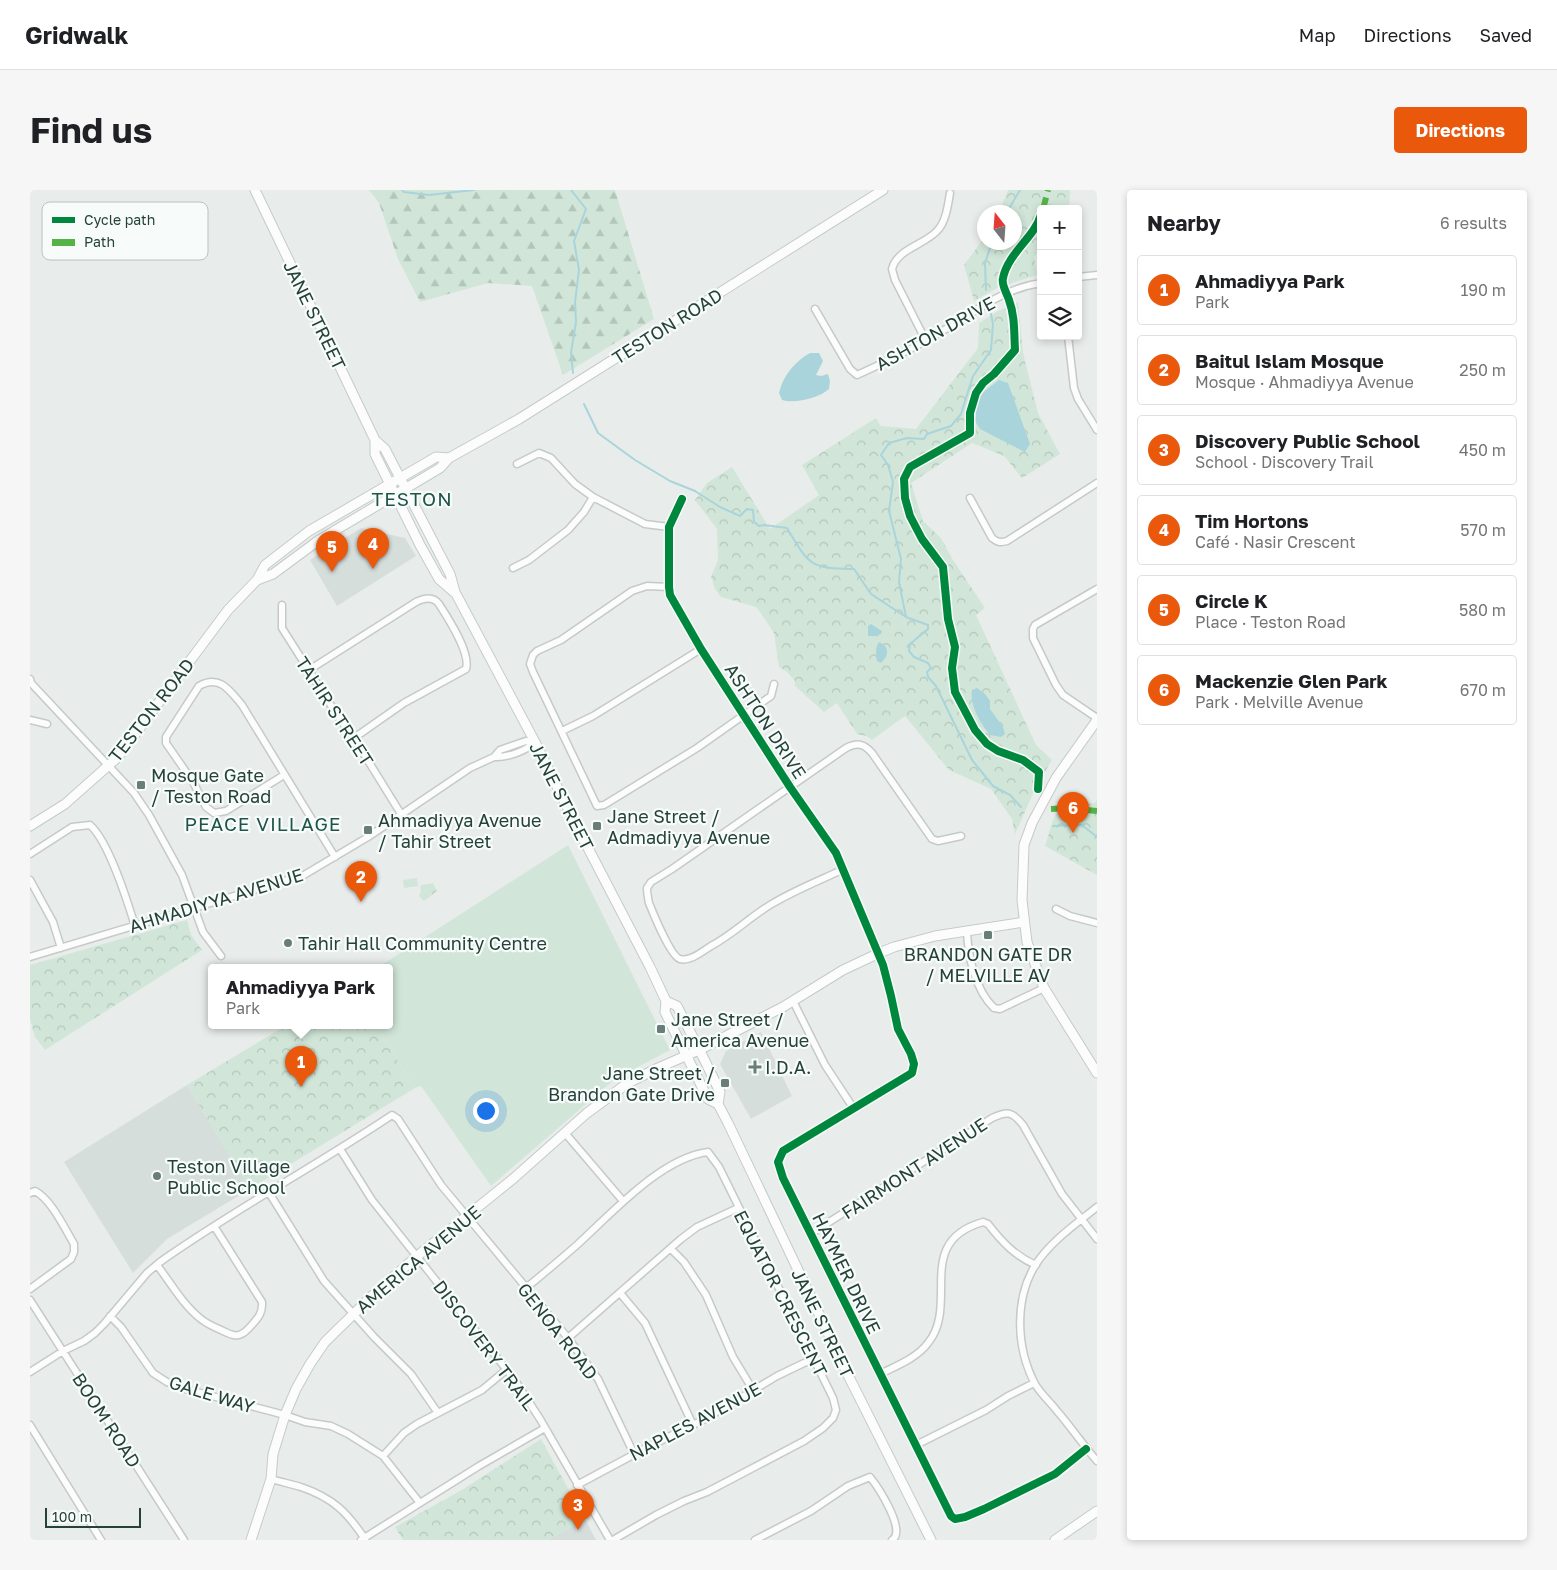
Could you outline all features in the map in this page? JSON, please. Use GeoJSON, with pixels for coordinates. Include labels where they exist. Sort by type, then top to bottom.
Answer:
{"type":"FeatureCollection","features":[{"type":"Feature","properties":{"kind":"main road","name":"JANE STREET"},"geometry":{"type":"LineString","coordinates":[[255,190],[375,440],[384,449],[406,489],[450,574],[455,592],[536,742],[575,823],[650,967],[666,1001],[664,1012],[708,1099],[718,1104]]}},
{"type":"Feature","properties":{"kind":"main road","name":"TESTON ROAD"},"geometry":{"type":"LineString","coordinates":[[258,580],[273,574],[319,540],[440,468],[450,458],[519,419],[883,190]]}},
{"type":"Feature","properties":{"kind":"main road","name":"JANE STREET"},"geometry":{"type":"LineString","coordinates":[[375,440],[375,454],[420,545],[439,579],[455,592]]}},
{"type":"Feature","properties":{"kind":"main road","name":"TESTON ROAD"},"geometry":{"type":"LineString","coordinates":[[30,826],[65,804],[118,757],[228,610],[258,580],[265,564],[309,531],[436,457],[450,458]]}},
{"type":"Feature","properties":{"kind":"main road"},"geometry":{"type":"LineString","coordinates":[[1097,719],[1056,778],[1032,823],[1024,846],[1022,900],[1028,942],[1044,988],[1097,1073]]}},
{"type":"Feature","properties":{"kind":"main road","name":"AMERICA AVENUE"},"geometry":{"type":"LineString","coordinates":[[251,1540],[271,1479],[273,1454],[285,1415],[296,1389],[325,1342],[416,1256],[468,1216],[587,1113],[622,1088],[658,1068],[699,1050],[792,1001],[843,970],[877,954],[917,940],[1024,922]]}},
{"type":"Feature","properties":{"kind":"main road","name":"JANE STREET"},"geometry":{"type":"LineString","coordinates":[[666,1001],[677,1006],[720,1092],[718,1104],[849,1377],[930,1540]]}},
{"type":"Feature","properties":{"kind":"main road"},"geometry":{"type":"LineString","coordinates":[[1055,1540],[1097,1511]]}},
{"type":"Feature","properties":{"kind":"street"},"geometry":{"type":"LineString","coordinates":[[926,341],[895,280],[892,269],[897,258],[938,231],[947,210],[950,193]]}},
{"type":"Feature","properties":{"kind":"street"},"geometry":{"type":"LineString","coordinates":[[1082,277],[1097,275]]}},
{"type":"Feature","properties":{"kind":"street","name":"ASHTON DRIVE"},"geometry":{"type":"LineString","coordinates":[[815,309],[850,369],[857,375],[926,341],[993,298],[1026,285],[1037,284]]}},
{"type":"Feature","properties":{"kind":"street"},"geometry":{"type":"LineString","coordinates":[[1068,340],[1074,388],[1097,430]]}},
{"type":"Feature","properties":{"kind":"street"},"geometry":{"type":"LineString","coordinates":[[517,464],[539,453],[551,458],[575,484],[593,497],[645,524],[669,527]]}},
{"type":"Feature","properties":{"kind":"street"},"geometry":{"type":"LineString","coordinates":[[970,498],[992,538],[1002,543],[1097,483]]}},
{"type":"Feature","properties":{"kind":"street"},"geometry":{"type":"LineString","coordinates":[[513,568],[529,560],[568,530],[584,512],[593,497]]}},
{"type":"Feature","properties":{"kind":"street","name":"ASHTON DRIVE"},"geometry":{"type":"LineString","coordinates":[[682,499],[669,527],[670,596],[790,787],[828,840],[877,954]]}},
{"type":"Feature","properties":{"kind":"street"},"geometry":{"type":"LineString","coordinates":[[669,587],[647,586],[632,591],[561,640],[537,651],[533,655],[530,664],[597,806],[604,805],[697,748],[745,715],[771,696],[774,684]]}},
{"type":"Feature","properties":{"kind":"street"},"geometry":{"type":"LineString","coordinates":[[1097,589],[1035,626],[1033,638],[1045,665],[1063,695],[1097,719]]}},
{"type":"Feature","properties":{"kind":"street"},"geometry":{"type":"LineString","coordinates":[[309,670],[416,602],[430,598],[436,600],[439,604],[461,643],[468,664],[466,669],[404,703],[354,738]]}},
{"type":"Feature","properties":{"kind":"street","name":"TAHIR STREET"},"geometry":{"type":"LineString","coordinates":[[282,605],[282,628],[401,814]]}},
{"type":"Feature","properties":{"kind":"street"},"geometry":{"type":"LineString","coordinates":[[562,731],[593,716],[702,648]]}},
{"type":"Feature","properties":{"kind":"street"},"geometry":{"type":"LineString","coordinates":[[284,775],[226,811],[214,813],[206,807],[193,782],[166,743],[166,737],[199,686],[206,682],[216,681],[228,689],[242,705],[335,857]]}},
{"type":"Feature","properties":{"kind":"street"},"geometry":{"type":"LineString","coordinates":[[30,682],[134,792],[182,875],[203,932],[221,956]]}},
{"type":"Feature","properties":{"kind":"street"},"geometry":{"type":"LineString","coordinates":[[30,720],[47,724]]}},
{"type":"Feature","properties":{"kind":"street","name":"AHMADIYYA AVENUE"},"geometry":{"type":"LineString","coordinates":[[30,957],[304,875],[335,857],[470,768],[494,757],[500,750],[526,741],[536,742]]}},
{"type":"Feature","properties":{"kind":"street"},"geometry":{"type":"LineString","coordinates":[[842,870],[802,888],[769,906],[719,942],[696,956],[682,960],[678,959],[672,952],[648,901],[647,888],[651,882],[846,748],[861,744],[872,754],[932,839],[938,841],[961,836]]}},
{"type":"Feature","properties":{"kind":"street"},"geometry":{"type":"LineString","coordinates":[[30,854],[72,827],[90,825],[108,854],[125,893],[135,926]]}},
{"type":"Feature","properties":{"kind":"street"},"geometry":{"type":"LineString","coordinates":[[30,880],[53,922],[61,948]]}},
{"type":"Feature","properties":{"kind":"street"},"geometry":{"type":"LineString","coordinates":[[1056,909],[1070,916],[1097,922]]}},
{"type":"Feature","properties":{"kind":"street"},"geometry":{"type":"LineString","coordinates":[[967,931],[968,952],[972,967],[994,1008],[1000,1009],[1044,988]]}},
{"type":"Feature","properties":{"kind":"street","name":"HAYMER DRIVE"},"geometry":{"type":"LineString","coordinates":[[877,954],[883,965],[898,1029],[911,1054],[914,1068],[912,1073],[789,1148],[780,1156],[779,1168],[783,1178],[951,1516],[955,1519],[965,1517],[1056,1474],[1086,1449]]}},
{"type":"Feature","properties":{"kind":"street"},"geometry":{"type":"LineString","coordinates":[[792,1001],[825,1065],[854,1109]]}},
{"type":"Feature","properties":{"kind":"street","name":"FAIRMONT AVENUE"},"geometry":{"type":"LineString","coordinates":[[812,1234],[992,1118],[1003,1113],[1010,1113],[1023,1125],[1062,1194],[1082,1219]]}},
{"type":"Feature","properties":{"kind":"street","name":"GENOA ROAD"},"geometry":{"type":"LineString","coordinates":[[340,1149],[392,1115],[398,1119],[441,1185],[568,1338],[598,1379],[634,1454]]}},
{"type":"Feature","properties":{"kind":"street"},"geometry":{"type":"LineString","coordinates":[[565,1133],[623,1201]]}},
{"type":"Feature","properties":{"kind":"street"},"geometry":{"type":"LineString","coordinates":[[30,1372],[63,1351],[84,1341],[104,1324],[157,1264],[268,1191],[340,1149]]}},
{"type":"Feature","properties":{"kind":"street","name":"DISCOVERY TRAIL"},"geometry":{"type":"LineString","coordinates":[[340,1149],[372,1200],[518,1384],[612,1540]]}},
{"type":"Feature","properties":{"kind":"street","name":"EQUATOR CRESCENT"},"geometry":{"type":"LineString","coordinates":[[526,1288],[569,1252],[623,1201],[667,1169],[688,1158],[708,1152],[716,1161],[835,1404],[836,1410],[833,1418],[824,1428],[784,1452],[708,1492],[656,1515],[612,1540]]}},
{"type":"Feature","properties":{"kind":"street"},"geometry":{"type":"LineString","coordinates":[[30,1193],[36,1191],[49,1204],[74,1244],[74,1252],[71,1259],[30,1290]]}},
{"type":"Feature","properties":{"kind":"street"},"geometry":{"type":"LineString","coordinates":[[268,1191],[324,1281],[374,1337],[411,1374],[438,1413]]}},
{"type":"Feature","properties":{"kind":"street"},"geometry":{"type":"LineString","coordinates":[[1097,1207],[1055,1241],[1036,1265],[1028,1283],[1020,1318],[1020,1332],[1024,1355],[1034,1383],[1097,1462]]}},
{"type":"Feature","properties":{"kind":"street"},"geometry":{"type":"LineString","coordinates":[[568,1338],[649,1266],[697,1227],[738,1208]]}},
{"type":"Feature","properties":{"kind":"street"},"geometry":{"type":"LineString","coordinates":[[1082,1219],[1097,1239]]}},
{"type":"Feature","properties":{"kind":"street"},"geometry":{"type":"LineString","coordinates":[[880,1374],[920,1352],[930,1342],[940,1317],[941,1264],[949,1245],[970,1225],[983,1222],[988,1224],[1010,1250],[1022,1259],[1036,1265]]}},
{"type":"Feature","properties":{"kind":"street"},"geometry":{"type":"LineString","coordinates":[[157,1264],[189,1307],[203,1320],[230,1334],[243,1334],[262,1311],[262,1302],[214,1226]]}},
{"type":"Feature","properties":{"kind":"street"},"geometry":{"type":"LineString","coordinates":[[671,1249],[684,1262],[706,1295],[733,1357],[753,1390]]}},
{"type":"Feature","properties":{"kind":"street"},"geometry":{"type":"LineString","coordinates":[[620,1293],[645,1324],[693,1425]]}},
{"type":"Feature","properties":{"kind":"street","name":"BOOM ROAD"},"geometry":{"type":"LineString","coordinates":[[30,1300],[184,1540]]}},
{"type":"Feature","properties":{"kind":"street","name":"GALE WAY"},"geometry":{"type":"LineString","coordinates":[[110,1316],[121,1327],[153,1373],[160,1378],[185,1389],[305,1422],[339,1429],[383,1456],[420,1504]]}},
{"type":"Feature","properties":{"kind":"street","name":"NAPLES AVENUE"},"geometry":{"type":"LineString","coordinates":[[577,1484],[693,1425],[776,1376],[814,1360]]}},
{"type":"Feature","properties":{"kind":"street"},"geometry":{"type":"LineString","coordinates":[[383,1456],[404,1433],[482,1390],[506,1370]]}},
{"type":"Feature","properties":{"kind":"street"},"geometry":{"type":"LineString","coordinates":[[916,1445],[986,1410],[1034,1383]]}},
{"type":"Feature","properties":{"kind":"street"},"geometry":{"type":"LineString","coordinates":[[30,1425],[100,1540]]}},
{"type":"Feature","properties":{"kind":"street"},"geometry":{"type":"LineString","coordinates":[[271,1479],[298,1486],[328,1498],[346,1514],[363,1539],[545,1428]]}},
{"type":"Feature","properties":{"kind":"street"},"geometry":{"type":"LineString","coordinates":[[755,1540],[811,1511],[848,1486],[870,1477],[885,1500],[898,1532],[892,1540]]}},
{"type":"Feature","properties":{"kind":"shaded area"},"geometry":{"type":"Polygon","coordinates":[[[361,528],[405,538],[416,556],[337,606],[310,560],[361,528]]]}},
{"type":"Feature","properties":{"kind":"shaded area"},"geometry":{"type":"Polygon","coordinates":[[[761,1032],[792,1096],[751,1119],[720,1064],[726,1051],[761,1032]]]}},
{"type":"Feature","properties":{"kind":"shaded area","name":"Teston Village Public School"},"geometry":{"type":"Polygon","coordinates":[[[187,1085],[250,1189],[167,1239],[133,1273],[64,1162],[187,1085]]]}},
{"type":"Feature","properties":{"kind":"shaded area"},"geometry":{"type":"Polygon","coordinates":[[[585,1519],[596,1540],[548,1540],[585,1519]]]}},
{"type":"Feature","properties":{"kind":"green space"},"geometry":{"type":"Polygon","coordinates":[[[369,190],[615,190],[654,319],[563,375],[532,286],[488,283],[420,302],[398,259],[379,203],[369,190]]]}},
{"type":"Feature","properties":{"kind":"green space"},"geometry":{"type":"Polygon","coordinates":[[[1008,190],[1070,190],[1069,205],[1037,205],[1037,253],[1034,257],[1037,275],[999,287],[974,301],[964,265],[977,247],[977,250],[1022,250],[1022,205],[1002,205],[1008,190]]]}},
{"type":"Feature","properties":{"kind":"green space"},"geometry":{"type":"Polygon","coordinates":[[[1018,302],[1023,353],[1038,413],[1060,454],[1022,478],[1004,456],[972,443],[911,483],[923,521],[941,538],[953,560],[985,608],[976,615],[1036,745],[1052,760],[1036,787],[1015,834],[1012,819],[991,789],[949,770],[905,716],[872,740],[857,734],[837,703],[824,712],[795,686],[795,681],[786,671],[779,667],[774,633],[756,607],[721,597],[715,589],[711,577],[718,560],[717,529],[695,500],[707,483],[732,467],[770,529],[819,495],[802,465],[876,418],[881,426],[916,429],[978,348],[979,323],[996,312],[1018,302]]]}},
{"type":"Feature","properties":{"kind":"green space"},"geometry":{"type":"Polygon","coordinates":[[[1097,800],[1097,875],[1045,846],[1053,820],[1060,806],[1095,803],[1097,800]]]}},
{"type":"Feature","properties":{"kind":"green space"},"geometry":{"type":"Polygon","coordinates":[[[568,845],[670,1050],[615,1079],[491,1186],[421,1086],[415,1088],[378,1029],[393,1029],[393,964],[383,964],[568,845]]]}},
{"type":"Feature","properties":{"kind":"green space"},"geometry":{"type":"Polygon","coordinates":[[[417,878],[418,886],[404,888],[403,880],[417,878]]]}},
{"type":"Feature","properties":{"kind":"green space"},"geometry":{"type":"Polygon","coordinates":[[[433,883],[437,891],[424,901],[419,896],[420,887],[433,883]]]}},
{"type":"Feature","properties":{"kind":"green space"},"geometry":{"type":"Polygon","coordinates":[[[187,920],[191,935],[202,950],[45,1050],[35,1037],[30,1019],[30,965],[187,920]]]}},
{"type":"Feature","properties":{"kind":"green space"},"geometry":{"type":"Polygon","coordinates":[[[280,1029],[378,1029],[415,1088],[250,1189],[187,1085],[280,1029]]]}},
{"type":"Feature","properties":{"kind":"green space"},"geometry":{"type":"Polygon","coordinates":[[[541,1439],[585,1519],[548,1540],[403,1540],[395,1527],[460,1491],[541,1439]]]}},
{"type":"Feature","properties":{"kind":"water"},"geometry":{"type":"Polygon","coordinates":[[[810,353],[819,353],[823,361],[816,375],[828,374],[830,381],[829,389],[807,399],[782,400],[779,393],[786,375],[799,361],[810,353]]]}},
{"type":"Feature","properties":{"kind":"water"},"geometry":{"type":"Polygon","coordinates":[[[999,380],[1008,383],[1030,444],[1025,452],[980,429],[975,421],[977,397],[999,380]]]}},
{"type":"Feature","properties":{"kind":"water"},"geometry":{"type":"Polygon","coordinates":[[[871,624],[882,631],[881,634],[868,636],[868,626],[871,624]]]}},
{"type":"Feature","properties":{"kind":"water"},"geometry":{"type":"Polygon","coordinates":[[[879,642],[887,649],[887,655],[881,663],[877,661],[876,656],[879,642]]]}},
{"type":"Feature","properties":{"kind":"water"},"geometry":{"type":"Polygon","coordinates":[[[977,688],[990,701],[990,709],[1003,727],[1005,734],[1001,737],[990,735],[976,714],[972,702],[972,690],[977,688]]]}},
{"type":"Feature","properties":{"kind":"waterway"},"geometry":{"type":"LineString","coordinates":[[402,190],[404,192],[429,195],[474,190]]}},
{"type":"Feature","properties":{"kind":"waterway"},"geometry":{"type":"LineString","coordinates":[[571,190],[586,209],[574,241],[579,270],[575,302],[576,322],[571,353],[573,373]]}},
{"type":"Feature","properties":{"kind":"waterway"},"geometry":{"type":"LineString","coordinates":[[1011,205],[1020,190]]}},
{"type":"Feature","properties":{"kind":"waterway"},"geometry":{"type":"LineString","coordinates":[[986,290],[985,263],[989,250]]}},
{"type":"Feature","properties":{"kind":"waterway"},"geometry":{"type":"LineString","coordinates":[[906,617],[899,582],[901,559],[889,511],[893,482],[888,465],[881,455],[889,443],[907,438],[924,439],[927,434],[951,426],[961,414],[973,376],[991,350],[993,324],[991,314]]}},
{"type":"Feature","properties":{"kind":"waterway"},"geometry":{"type":"LineString","coordinates":[[584,404],[598,433],[635,460],[670,481],[695,491],[720,507],[740,516],[747,509],[753,510],[754,522],[759,526],[787,528],[806,557],[812,562],[828,568],[854,569],[871,594],[906,617],[928,625],[928,629],[910,644],[909,651],[914,657],[928,663],[931,668],[927,672],[928,677],[936,686],[972,760],[993,786],[1010,795],[1021,807]]}},
{"type":"Feature","properties":{"kind":"waterway"},"geometry":{"type":"LineString","coordinates":[[1053,826],[1082,825],[1097,837]]}},
{"type":"Feature","properties":{"kind":"marked path"},"geometry":{"type":"LineString","coordinates":[[1044,205],[1048,190]]}},
{"type":"Feature","properties":{"kind":"marked path"},"geometry":{"type":"LineString","coordinates":[[1051,809],[1068,808],[1097,811]]}},
{"type":"Feature","properties":{"kind":"cycle path"},"geometry":{"type":"LineString","coordinates":[[1037,225],[1015,253],[1003,278],[1003,286],[1012,312],[1015,350],[994,374],[983,383],[976,393],[970,413],[970,433],[910,467],[904,479],[905,498],[910,516],[922,539],[943,567],[948,619],[955,647],[952,668],[955,692],[975,730],[987,744],[998,751],[1023,760],[1039,772],[1038,789]]}},
{"type":"Feature","properties":{"kind":"cycle path"},"geometry":{"type":"LineString","coordinates":[[682,499],[669,527],[670,595],[701,649],[790,787],[836,853],[883,965],[898,1029],[914,1064],[912,1073],[783,1151],[778,1162],[783,1178],[951,1516],[955,1519],[965,1517],[1055,1474],[1086,1449]]}},
{"type":"Feature","properties":{"kind":"place","name":"Tim Hortons"},"geometry":{"type":"Point","coordinates":[373,569]}},
{"type":"Feature","properties":{"kind":"place","name":"Circle K"},"geometry":{"type":"Point","coordinates":[332,572]}},
{"type":"Feature","properties":{"kind":"place","name":"Mosque Gate / Teston Road"},"geometry":{"type":"Point","coordinates":[141,785]}},
{"type":"Feature","properties":{"kind":"place","name":"Jane Street / Admadiyya Avenue"},"geometry":{"type":"Point","coordinates":[597,826]}},
{"type":"Feature","properties":{"kind":"place","name":"Ahmadiyya Avenue / Tahir Street"},"geometry":{"type":"Point","coordinates":[368,830]}},
{"type":"Feature","properties":{"kind":"place","name":"Mackenzie Glen Park"},"geometry":{"type":"Point","coordinates":[1073,833]}},
{"type":"Feature","properties":{"kind":"place","name":"Baitul Islam Mosque"},"geometry":{"type":"Point","coordinates":[361,902]}},
{"type":"Feature","properties":{"kind":"place","name":"BRANDON GATE DR / MELVILLE AV"},"geometry":{"type":"Point","coordinates":[988,935]}},
{"type":"Feature","properties":{"kind":"place","name":"Tahir Hall Community Centre"},"geometry":{"type":"Point","coordinates":[288,943]}},
{"type":"Feature","properties":{"kind":"place","name":"Jane Street / America Avenue"},"geometry":{"type":"Point","coordinates":[661,1029]}},
{"type":"Feature","properties":{"kind":"place","name":"I.D.A."},"geometry":{"type":"Point","coordinates":[755,1067]}},
{"type":"Feature","properties":{"kind":"place","name":"Jane Street / Brandon Gate Drive"},"geometry":{"type":"Point","coordinates":[725,1083]}},
{"type":"Feature","properties":{"kind":"place","name":"Ahmadiyya Park"},"geometry":{"type":"Point","coordinates":[301,1087]}},
{"type":"Feature","properties":{"kind":"place","name":"Teston Village Public School"},"geometry":{"type":"Point","coordinates":[157,1176]}},
{"type":"Feature","properties":{"kind":"place","name":"Discovery Public School"},"geometry":{"type":"Point","coordinates":[578,1530]}},
{"type":"Feature","properties":{"kind":"district","name":"TESTON"},"geometry":{"type":"Point","coordinates":[412,498]}},
{"type":"Feature","properties":{"kind":"district","name":"PEACE VILLAGE"},"geometry":{"type":"Point","coordinates":[263,823]}}]}
